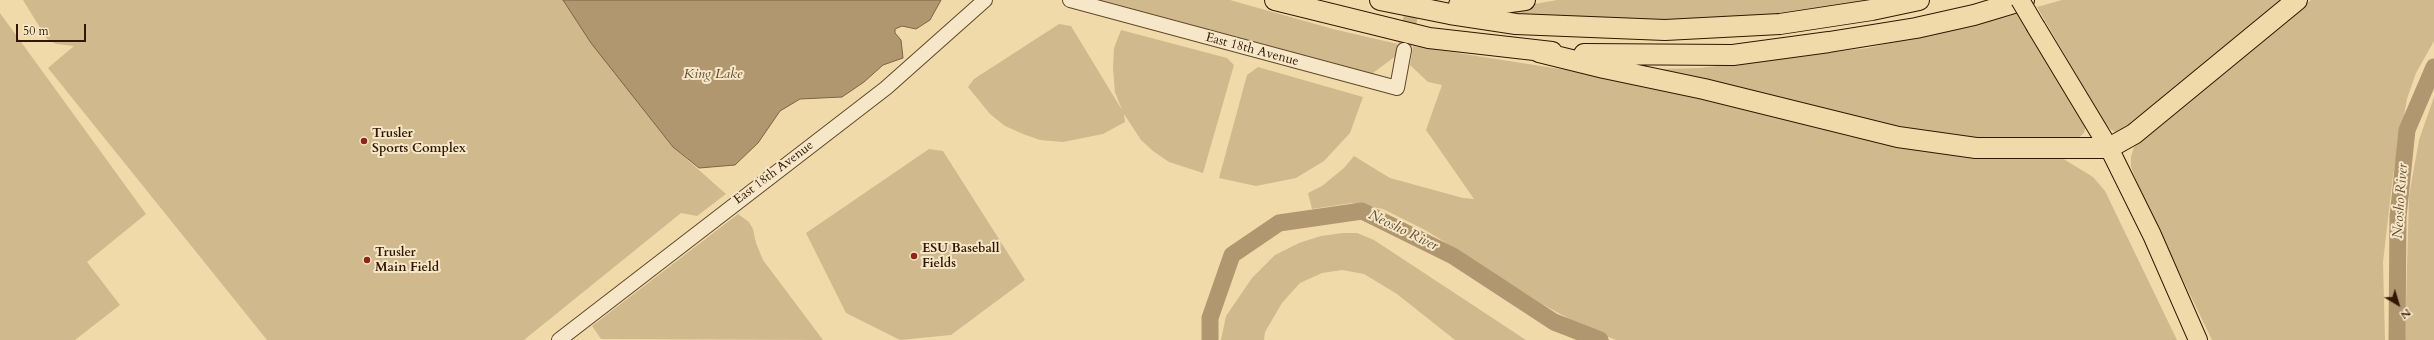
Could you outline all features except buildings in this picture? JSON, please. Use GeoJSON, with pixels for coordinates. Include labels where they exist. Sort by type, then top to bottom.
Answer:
{"type":"FeatureCollection","features":[{"type":"Feature","properties":{"kind":"highway"},"geometry":{"type":"LineString","coordinates":[[1275,0],[1429,38],[1539,52],[1609,56],[1733,55],[1916,28],[2024,0]]}},
{"type":"Feature","properties":{"kind":"highway"},"geometry":{"type":"LineString","coordinates":[[1381,0],[1481,6],[1525,0]]}},
{"type":"Feature","properties":{"kind":"highway"},"geometry":{"type":"LineString","coordinates":[[1381,0],[1450,14],[1516,24],[1665,30],[1780,24],[1919,0]]}},
{"type":"Feature","properties":{"kind":"highway"},"geometry":{"type":"LineString","coordinates":[[1539,52],[1604,68],[1704,89],[1898,138],[1976,148],[2109,148],[2134,134],[2297,0]]}},
{"type":"Feature","properties":{"kind":"main road"},"geometry":{"type":"LineString","coordinates":[[2020,0],[2109,148],[2152,235],[2198,340]]}},
{"type":"Feature","properties":{"kind":"street","name":"East 18th Avenue"},"geometry":{"type":"LineString","coordinates":[[559,340],[886,88],[985,0]]}},
{"type":"Feature","properties":{"kind":"street","name":"East 18th Avenue"},"geometry":{"type":"LineString","coordinates":[[1070,0],[1397,88],[1404,50]]}},
{"type":"Feature","properties":{"kind":"shaded area","name":"Trusler Sports Complex"},"geometry":{"type":"Polygon","coordinates":[[[23,0],[563,0],[673,147],[726,194],[697,216],[681,213],[524,340],[267,340],[48,68],[74,46],[56,44],[47,39],[23,0]]]}},
{"type":"Feature","properties":{"kind":"shaded area"},"geometry":{"type":"Polygon","coordinates":[[[1093,0],[1230,0],[1333,29],[1402,45],[1401,52],[1369,76],[1093,0]]]}},
{"type":"Feature","properties":{"kind":"shaded area"},"geometry":{"type":"Polygon","coordinates":[[[1557,0],[1875,0],[1778,14],[1663,22],[1531,16],[1495,11],[1557,0]]]}},
{"type":"Feature","properties":{"kind":"shaded area"},"geometry":{"type":"Polygon","coordinates":[[[2062,0],[2293,0],[2123,133],[2115,132],[2110,129],[2102,119],[2037,7],[2062,0]]]}},
{"type":"Feature","properties":{"kind":"shaded area"},"geometry":{"type":"Polygon","coordinates":[[[2311,0],[2434,0],[2434,41],[2416,73],[2407,99],[2393,176],[2383,262],[2385,340],[2212,340],[2142,195],[2131,167],[2131,157],[2134,147],[2147,132],[2311,0]]]}},
{"type":"Feature","properties":{"kind":"shaded area"},"geometry":{"type":"Polygon","coordinates":[[[0,13],[146,214],[87,262],[120,305],[75,340],[0,340],[0,13]]]}},
{"type":"Feature","properties":{"kind":"shaded area"},"geometry":{"type":"Polygon","coordinates":[[[2017,14],[2086,125],[2084,133],[2073,143],[1943,140],[1658,74],[1659,69],[1700,68],[1868,48],[2017,14]]]}},
{"type":"Feature","properties":{"kind":"shaded area"},"geometry":{"type":"Polygon","coordinates":[[[1059,24],[1071,26],[1122,110],[1115,92],[1113,69],[1114,48],[1121,30],[1227,58],[1234,65],[1203,173],[1169,162],[1153,151],[1141,140],[1124,114],[1125,122],[1103,134],[1063,142],[1040,140],[1023,134],[1005,126],[990,114],[968,87],[974,79],[1059,24]]]}},
{"type":"Feature","properties":{"kind":"shaded area"},"geometry":{"type":"Polygon","coordinates":[[[1413,46],[1624,79],[1675,90],[1848,136],[1939,152],[2062,158],[2093,177],[2105,191],[2177,340],[1616,340],[1584,327],[1542,304],[1427,231],[1383,209],[1352,203],[1312,209],[1308,193],[1322,186],[1344,168],[1354,156],[1390,178],[1463,198],[1474,199],[1426,130],[1442,85],[1428,82],[1410,65],[1413,46]]]}},
{"type":"Feature","properties":{"kind":"shaded area"},"geometry":{"type":"Polygon","coordinates":[[[1258,67],[1363,97],[1350,133],[1324,161],[1296,178],[1256,186],[1219,178],[1247,75],[1258,67]]]}},
{"type":"Feature","properties":{"kind":"shaded area"},"geometry":{"type":"Polygon","coordinates":[[[2434,97],[2434,340],[2405,340],[2409,196],[2419,140],[2434,97]]]}},
{"type":"Feature","properties":{"kind":"shaded area","name":"ESU Baseball Fields"},"geometry":{"type":"Polygon","coordinates":[[[929,149],[943,151],[1025,280],[951,335],[900,340],[846,313],[806,233],[929,149]]]}},
{"type":"Feature","properties":{"kind":"shaded area"},"geometry":{"type":"Polygon","coordinates":[[[738,214],[749,222],[753,229],[756,243],[763,260],[823,340],[601,339],[592,326],[738,214]]]}},
{"type":"Feature","properties":{"kind":"shaded area"},"geometry":{"type":"Polygon","coordinates":[[[1357,233],[1374,240],[1526,340],[1455,340],[1397,294],[1364,274],[1342,270],[1322,273],[1300,283],[1282,303],[1265,332],[1264,340],[1221,340],[1226,316],[1252,278],[1275,255],[1299,243],[1321,236],[1357,233]]]}},
{"type":"Feature","properties":{"kind":"water","name":"King Lake"},"geometry":{"type":"Polygon","coordinates":[[[563,0],[941,0],[930,20],[916,29],[902,26],[895,29],[895,33],[901,40],[903,58],[883,65],[864,82],[842,97],[800,99],[780,111],[758,143],[735,165],[699,168],[673,147],[591,43],[563,0]]]}},
{"type":"Feature","properties":{"kind":"waterway","name":"Neosho River"},"geometry":{"type":"LineString","coordinates":[[2397,340],[2398,217],[2407,130],[2434,67]]}},
{"type":"Feature","properties":{"kind":"waterway","name":"Neosho River"},"geometry":{"type":"LineString","coordinates":[[1210,340],[1210,318],[1232,255],[1279,223],[1362,211],[1453,256],[1554,322],[1600,340]]}},
{"type":"Feature","properties":{"kind":"tunnel"},"geometry":{"type":"LineString","coordinates":[[1404,50],[1414,0]]}},
{"type":"Feature","properties":{"kind":"place","name":"Trusler Sports Complex"},"geometry":{"type":"Point","coordinates":[364,141]}},
{"type":"Feature","properties":{"kind":"place","name":"ESU Baseball Fields"},"geometry":{"type":"Point","coordinates":[914,256]}},
{"type":"Feature","properties":{"kind":"place","name":"Trusler Main Field"},"geometry":{"type":"Point","coordinates":[367,260]}}]}
